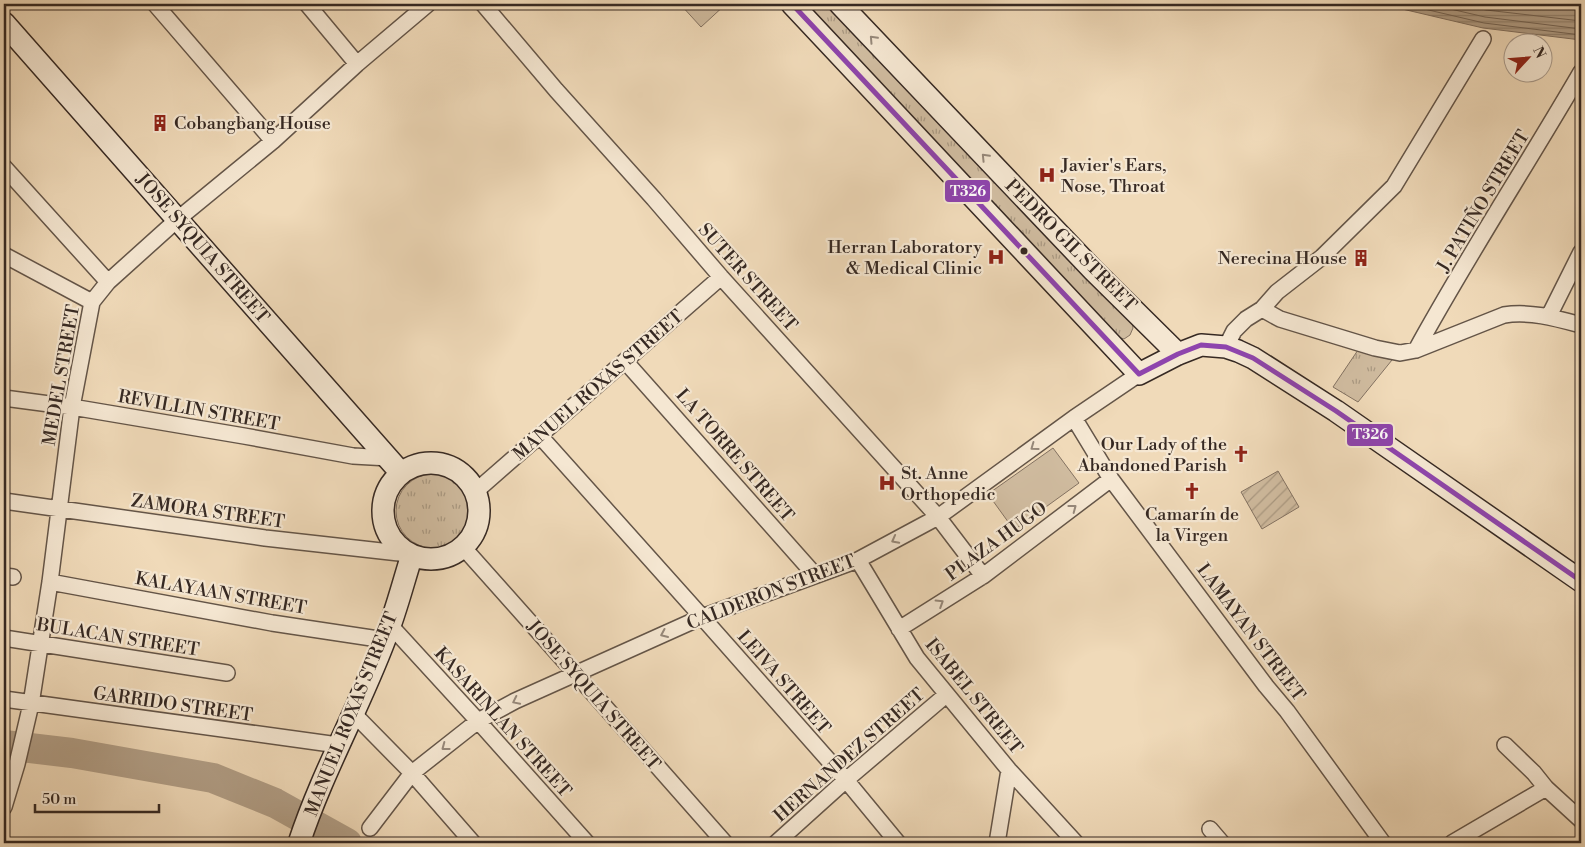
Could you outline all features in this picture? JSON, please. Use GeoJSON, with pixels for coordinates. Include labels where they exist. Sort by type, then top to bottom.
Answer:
{"type":"FeatureCollection","features":[{"type":"Feature","properties":{"kind":"main road","name":"PEDRO GIL STREET"},"geometry":{"type":"LineString","coordinates":[[792,4],[1139,374]]}},
{"type":"Feature","properties":{"kind":"main road","name":"PEDRO GIL STREET"},"geometry":{"type":"LineString","coordinates":[[840,4],[1093,270],[1178,354]]}},
{"type":"Feature","properties":{"kind":"main road","name":"JOSE SYQUIA STREET"},"geometry":{"type":"LineString","coordinates":[[4,23],[395,466]]}},
{"type":"Feature","properties":{"kind":"main road","name":"CALDERON STREET"},"geometry":{"type":"LineString","coordinates":[[1139,374],[1178,354],[1201,345],[1226,347],[1253,358],[1336,411],[1581,581]]}},
{"type":"Feature","properties":{"kind":"main road"},"geometry":{"type":"LineString","coordinates":[[428,463],[443,464],[456,470],[468,480],[475,492],[479,512],[477,525],[463,547],[451,555],[438,559],[425,559],[410,554],[391,539],[383,517],[383,505],[386,493],[392,482],[395,466],[414,466],[428,463]]}},
{"type":"Feature","properties":{"kind":"main road","name":"MANUEL ROXAS STREET"},"geometry":{"type":"LineString","coordinates":[[302,836],[338,745],[388,633],[410,554]]}},
{"type":"Feature","properties":{"kind":"street"},"geometry":{"type":"LineString","coordinates":[[155,4],[273,141]]}},
{"type":"Feature","properties":{"kind":"street"},"geometry":{"type":"LineString","coordinates":[[307,4],[357,64]]}},
{"type":"Feature","properties":{"kind":"street","name":"MEDEL STREET"},"geometry":{"type":"LineString","coordinates":[[4,807],[13,761],[22,743],[31,704],[50,582],[72,407],[92,302],[108,282],[178,219],[273,141],[357,64],[428,4]]}},
{"type":"Feature","properties":{"kind":"street","name":"SUTER STREET"},"geometry":{"type":"LineString","coordinates":[[483,4],[556,90],[938,517],[983,576]]}},
{"type":"Feature","properties":{"kind":"street"},"geometry":{"type":"LineString","coordinates":[[1226,347],[1234,331],[1246,319],[1262,309],[1277,292],[1322,257],[1394,186],[1483,39]]}},
{"type":"Feature","properties":{"kind":"street","name":"J. PATIÑO STREET"},"geometry":{"type":"LineString","coordinates":[[1416,350],[1436,313],[1581,72]]}},
{"type":"Feature","properties":{"kind":"street"},"geometry":{"type":"LineString","coordinates":[[4,167],[108,282]]}},
{"type":"Feature","properties":{"kind":"street"},"geometry":{"type":"LineString","coordinates":[[1549,316],[1581,252]]}},
{"type":"Feature","properties":{"kind":"street"},"geometry":{"type":"LineString","coordinates":[[4,255],[92,302]]}},
{"type":"Feature","properties":{"kind":"street","name":"MANUEL ROXAS STREET"},"geometry":{"type":"LineString","coordinates":[[475,492],[722,277]]}},
{"type":"Feature","properties":{"kind":"street"},"geometry":{"type":"LineString","coordinates":[[1262,309],[1280,319],[1375,348],[1400,353],[1416,350],[1504,314],[1518,313],[1549,316],[1581,325]]}},
{"type":"Feature","properties":{"kind":"street","name":"LA TORRE STREET"},"geometry":{"type":"LineString","coordinates":[[625,361],[815,575]]}},
{"type":"Feature","properties":{"kind":"street","name":"CALDERON STREET"},"geometry":{"type":"LineString","coordinates":[[370,828],[412,773],[478,721],[515,701],[702,617],[858,560],[938,517],[1074,418],[1139,374]]}},
{"type":"Feature","properties":{"kind":"street","name":"REVILLIN STREET"},"geometry":{"type":"LineString","coordinates":[[4,398],[72,407],[235,434],[353,456],[395,466]]}},
{"type":"Feature","properties":{"kind":"street","name":"LAMAYAN STREET"},"geometry":{"type":"LineString","coordinates":[[1074,418],[1111,480],[1266,686],[1287,711],[1383,843]]}},
{"type":"Feature","properties":{"kind":"street","name":"LEIVA STREET"},"geometry":{"type":"LineString","coordinates":[[540,436],[846,780],[898,843]]}},
{"type":"Feature","properties":{"kind":"street","name":"PLAZA HUGO"},"geometry":{"type":"LineString","coordinates":[[899,629],[983,576],[1111,480]]}},
{"type":"Feature","properties":{"kind":"street","name":"ZAMORA STREET"},"geometry":{"type":"LineString","coordinates":[[4,501],[265,538],[410,554]]}},
{"type":"Feature","properties":{"kind":"street","name":"JOSE SYQUIA STREET"},"geometry":{"type":"LineString","coordinates":[[463,547],[725,843]]}},
{"type":"Feature","properties":{"kind":"street","name":"ISABEL STREET"},"geometry":{"type":"LineString","coordinates":[[858,560],[917,658],[1010,770],[1076,843]]}},
{"type":"Feature","properties":{"kind":"street","name":"KALAYAAN STREET"},"geometry":{"type":"LineString","coordinates":[[50,582],[272,623],[388,633]]}},
{"type":"Feature","properties":{"kind":"street","name":"KASARINLAN STREET"},"geometry":{"type":"LineString","coordinates":[[388,633],[478,721],[587,843]]}},
{"type":"Feature","properties":{"kind":"street","name":"BULACAN STREET"},"geometry":{"type":"LineString","coordinates":[[4,638],[227,673]]}},
{"type":"Feature","properties":{"kind":"street","name":"HERNANDEZ STREET"},"geometry":{"type":"LineString","coordinates":[[776,843],[846,780],[946,695]]}},
{"type":"Feature","properties":{"kind":"street","name":"GARRIDO STREET"},"geometry":{"type":"LineString","coordinates":[[4,699],[338,745]]}},
{"type":"Feature","properties":{"kind":"street"},"geometry":{"type":"LineString","coordinates":[[352,713],[412,773],[473,843]]}},
{"type":"Feature","properties":{"kind":"street"},"geometry":{"type":"LineString","coordinates":[[1505,745],[1534,772],[1546,788],[1581,820]]}},
{"type":"Feature","properties":{"kind":"street"},"geometry":{"type":"LineString","coordinates":[[997,843],[1010,770]]}},
{"type":"Feature","properties":{"kind":"street"},"geometry":{"type":"LineString","coordinates":[[1452,843],[1546,788]]}},
{"type":"Feature","properties":{"kind":"street"},"geometry":{"type":"LineString","coordinates":[[1210,829],[1222,843]]}},
{"type":"Feature","properties":{"kind":"green space"},"geometry":{"type":"Polygon","coordinates":[[[680,4],[726,4],[701,27],[680,4]]]}},
{"type":"Feature","properties":{"kind":"green space"},"geometry":{"type":"Polygon","coordinates":[[[800,4],[830,4],[1132,322],[1133,328],[1130,335],[1124,339],[1115,336],[800,4]]]}},
{"type":"Feature","properties":{"kind":"green space"},"geometry":{"type":"Polygon","coordinates":[[[1358,350],[1392,360],[1358,402],[1333,387],[1358,350]]]}},
{"type":"Feature","properties":{"kind":"green space"},"geometry":{"type":"Polygon","coordinates":[[[1053,448],[1079,483],[1014,530],[988,494],[1053,448]]]}},
{"type":"Feature","properties":{"kind":"green space"},"geometry":{"type":"Polygon","coordinates":[[[1278,471],[1299,507],[1262,529],[1241,492],[1278,471]]]}},
{"type":"Feature","properties":{"kind":"green space"},"geometry":{"type":"Polygon","coordinates":[[[433,474],[454,480],[464,490],[470,511],[464,532],[454,542],[433,548],[412,542],[402,532],[396,511],[402,490],[412,480],[433,474]]]}},
{"type":"Feature","properties":{"kind":"water"},"geometry":{"type":"Polygon","coordinates":[[[1381,4],[1581,4],[1581,40],[1552,36],[1552,32],[1516,32],[1483,28],[1381,4]]]}},
{"type":"Feature","properties":{"kind":"waterway"},"geometry":{"type":"LineString","coordinates":[[4,745],[72,753],[213,778],[275,803],[347,843]]}},
{"type":"Feature","properties":{"kind":"transit line","name":"T326"},"geometry":{"type":"LineString","coordinates":[[792,4],[1139,374],[1178,354],[1201,345],[1226,347],[1253,358],[1336,411],[1581,581]]}},
{"type":"Feature","properties":{"kind":"place","name":"Cobangbang House"},"geometry":{"type":"Point","coordinates":[160,123]}},
{"type":"Feature","properties":{"kind":"place","name":"Javier's Ears, Nose, Throat"},"geometry":{"type":"Point","coordinates":[1047,175]}},
{"type":"Feature","properties":{"kind":"place","name":"Herran Laboratory & Medical Clinic"},"geometry":{"type":"Point","coordinates":[996,257]}},
{"type":"Feature","properties":{"kind":"place","name":"Nerecina House"},"geometry":{"type":"Point","coordinates":[1361,258]}},
{"type":"Feature","properties":{"kind":"place","name":"Our Lady of the Abandoned Parish"},"geometry":{"type":"Point","coordinates":[1241,454]}},
{"type":"Feature","properties":{"kind":"place","name":"St. Anne Orthopedic"},"geometry":{"type":"Point","coordinates":[887,483]}},
{"type":"Feature","properties":{"kind":"place","name":"Camarín de la Virgen"},"geometry":{"type":"Point","coordinates":[1192,491]}}]}
